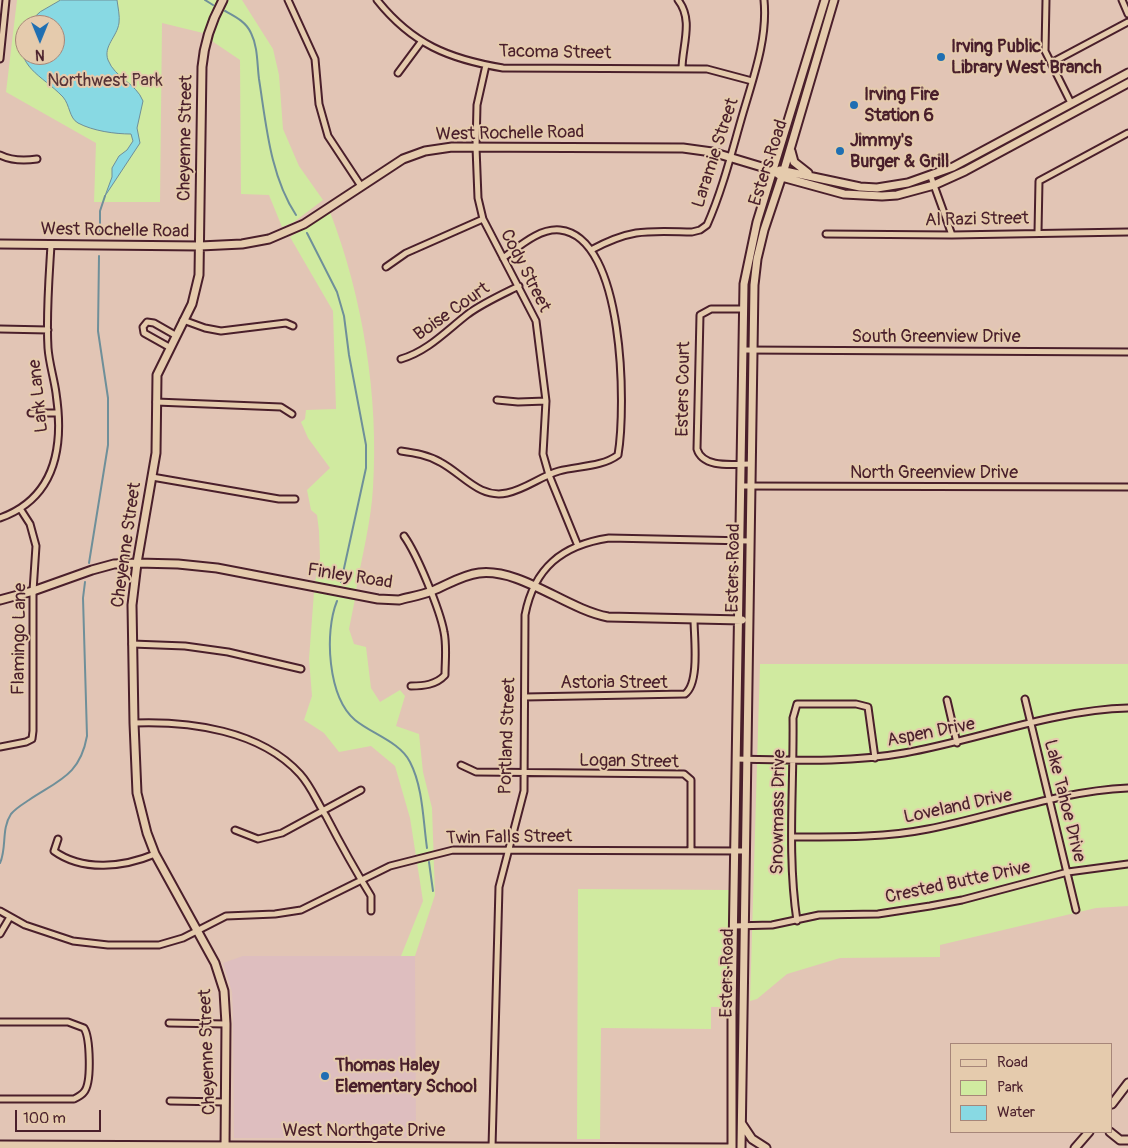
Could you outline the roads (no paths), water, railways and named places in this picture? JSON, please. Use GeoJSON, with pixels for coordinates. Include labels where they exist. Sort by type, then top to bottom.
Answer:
{"type":"FeatureCollection","features":[{"type":"Feature","properties":{"kind":"street"},"geometry":{"type":"LineString","coordinates":[[0,59],[6,0]]}},
{"type":"Feature","properties":{"kind":"street","name":"Cheyenne Street"},"geometry":{"type":"LineString","coordinates":[[223,0],[212,21],[203,52],[200,246],[196,290],[157,375],[156,453],[136,563],[132,605],[132,644],[137,793],[147,833],[155,854],[198,930],[221,979],[226,1003],[225,1147]]}},
{"type":"Feature","properties":{"kind":"street"},"geometry":{"type":"LineString","coordinates":[[288,0],[315,59],[319,104],[328,136],[361,186]]}},
{"type":"Feature","properties":{"kind":"street","name":"Tacoma Street"},"geometry":{"type":"LineString","coordinates":[[377,0],[401,28],[420,42],[443,53],[486,65],[503,68],[706,69],[752,81]]}},
{"type":"Feature","properties":{"kind":"street"},"geometry":{"type":"LineString","coordinates":[[678,0],[686,12],[687,22],[682,53],[682,69]]}},
{"type":"Feature","properties":{"kind":"street","name":"Laramie Street"},"geometry":{"type":"LineString","coordinates":[[591,250],[625,234],[640,231],[700,230],[706,225],[712,213],[730,158],[752,81],[765,27],[764,0]]}},
{"type":"Feature","properties":{"kind":"street","name":"Esters Road"},"geometry":{"type":"LineString","coordinates":[[732,1148],[733,926],[744,284],[750,248],[824,0]]}},
{"type":"Feature","properties":{"kind":"street","name":"Esters Road"},"geometry":{"type":"LineString","coordinates":[[741,1148],[750,464],[757,259],[764,230],[791,147],[834,0]]}},
{"type":"Feature","properties":{"kind":"street"},"geometry":{"type":"LineString","coordinates":[[1046,0],[1045,51],[1071,103]]}},
{"type":"Feature","properties":{"kind":"street"},"geometry":{"type":"LineString","coordinates":[[1122,0],[1128,14]]}},
{"type":"Feature","properties":{"kind":"street"},"geometry":{"type":"LineString","coordinates":[[1051,63],[1128,22]]}},
{"type":"Feature","properties":{"kind":"street"},"geometry":{"type":"LineString","coordinates":[[398,73],[420,42]]}},
{"type":"Feature","properties":{"kind":"street","name":"Cody Street"},"geometry":{"type":"LineString","coordinates":[[486,65],[477,105],[478,198],[483,219],[536,322],[546,401],[543,454],[549,475],[578,546]]}},
{"type":"Feature","properties":{"kind":"street","name":"West Rochelle Road"},"geometry":{"type":"LineString","coordinates":[[783,173],[876,188],[908,184],[931,177],[1128,73]]}},
{"type":"Feature","properties":{"kind":"street","name":"West Rochelle Road"},"geometry":{"type":"LineString","coordinates":[[0,244],[200,246],[242,244],[269,239],[304,224],[403,159],[425,151],[476,147],[683,148],[712,152],[856,196],[897,195],[934,185],[1128,83]]}},
{"type":"Feature","properties":{"kind":"street"},"geometry":{"type":"LineString","coordinates":[[797,89],[807,93]]}},
{"type":"Feature","properties":{"kind":"street"},"geometry":{"type":"LineString","coordinates":[[1038,232],[1039,181],[1128,133]]}},
{"type":"Feature","properties":{"kind":"street"},"geometry":{"type":"LineString","coordinates":[[791,147],[794,162],[808,173],[822,179]]}},
{"type":"Feature","properties":{"kind":"street"},"geometry":{"type":"LineString","coordinates":[[0,155],[8,159],[25,161],[37,159]]}},
{"type":"Feature","properties":{"kind":"street"},"geometry":{"type":"LineString","coordinates":[[931,177],[952,235]]}},
{"type":"Feature","properties":{"kind":"street"},"geometry":{"type":"LineString","coordinates":[[386,267],[406,253],[483,219]]}},
{"type":"Feature","properties":{"kind":"street"},"geometry":{"type":"LineString","coordinates":[[400,450],[424,455],[441,462],[486,493],[506,494],[549,475],[575,467],[606,462],[618,456],[621,357],[611,299],[601,270],[591,250],[582,238],[571,232],[550,230],[538,234],[503,258]]}},
{"type":"Feature","properties":{"kind":"street","name":"Al Razi Street"},"geometry":{"type":"LineString","coordinates":[[826,234],[952,235],[1038,232],[1128,232]]}},
{"type":"Feature","properties":{"kind":"street","name":"Lark Lane"},"geometry":{"type":"LineString","coordinates":[[0,518],[21,510],[43,486],[53,471],[58,442],[58,413],[57,393],[48,349],[51,245]]}},
{"type":"Feature","properties":{"kind":"street","name":"Boise Court"},"geometry":{"type":"LineString","coordinates":[[400,359],[416,354],[445,335],[469,313],[519,286]]}},
{"type":"Feature","properties":{"kind":"street","name":"Esters Court"},"geometry":{"type":"LineString","coordinates":[[744,309],[710,309],[700,315],[697,449],[702,459],[708,462],[750,464]]}},
{"type":"Feature","properties":{"kind":"street"},"geometry":{"type":"LineString","coordinates":[[183,320],[205,328],[221,331],[286,323],[293,326]]}},
{"type":"Feature","properties":{"kind":"street"},"geometry":{"type":"LineString","coordinates":[[169,346],[144,332],[143,327],[147,322],[154,323],[175,335]]}},
{"type":"Feature","properties":{"kind":"street"},"geometry":{"type":"LineString","coordinates":[[0,329],[48,330]]}},
{"type":"Feature","properties":{"kind":"street","name":"South Greenview Drive"},"geometry":{"type":"LineString","coordinates":[[743,350],[1128,352]]}},
{"type":"Feature","properties":{"kind":"street"},"geometry":{"type":"LineString","coordinates":[[497,400],[518,402],[546,401]]}},
{"type":"Feature","properties":{"kind":"street"},"geometry":{"type":"LineString","coordinates":[[156,402],[281,407],[292,414]]}},
{"type":"Feature","properties":{"kind":"street"},"geometry":{"type":"LineString","coordinates":[[30,413],[58,413]]}},
{"type":"Feature","properties":{"kind":"street"},"geometry":{"type":"LineString","coordinates":[[152,477],[279,499],[295,499]]}},
{"type":"Feature","properties":{"kind":"street","name":"North Greenview Drive"},"geometry":{"type":"LineString","coordinates":[[741,486],[1128,488]]}},
{"type":"Feature","properties":{"kind":"street","name":"Flamingo Lane"},"geometry":{"type":"LineString","coordinates":[[0,747],[32,739],[33,591],[36,546],[30,524],[21,510]]}},
{"type":"Feature","properties":{"kind":"street"},"geometry":{"type":"LineString","coordinates":[[404,536],[412,547],[444,631],[445,675],[440,680],[424,686],[411,686]]}},
{"type":"Feature","properties":{"kind":"street","name":"Portland Street"},"geometry":{"type":"LineString","coordinates":[[492,1148],[499,888],[524,791],[525,615],[534,587],[542,572],[552,562],[578,546],[609,538],[749,541]]}},
{"type":"Feature","properties":{"kind":"street","name":"Finley Road"},"geometry":{"type":"LineString","coordinates":[[0,600],[114,564],[178,564],[217,568],[378,599],[399,600],[430,592],[479,573],[502,574],[590,614],[608,617],[748,620]]}},
{"type":"Feature","properties":{"kind":"street","name":"Astoria Street"},"geometry":{"type":"LineString","coordinates":[[525,697],[685,694],[691,690],[694,680],[694,619]]}},
{"type":"Feature","properties":{"kind":"street"},"geometry":{"type":"LineString","coordinates":[[132,644],[185,646],[228,652],[301,669]]}},
{"type":"Feature","properties":{"kind":"street","name":"Lake Tahoe Drive"},"geometry":{"type":"LineString","coordinates":[[1025,699],[1076,910]]}},
{"type":"Feature","properties":{"kind":"street"},"geometry":{"type":"LineString","coordinates":[[947,700],[957,743]]}},
{"type":"Feature","properties":{"kind":"street","name":"Snowmass Drive"},"geometry":{"type":"LineString","coordinates":[[797,921],[792,887],[792,837],[793,718],[797,704],[856,704],[868,707],[876,758]]}},
{"type":"Feature","properties":{"kind":"street","name":"Aspen Drive"},"geometry":{"type":"LineString","coordinates":[[736,759],[876,758],[957,743],[1088,712],[1128,708]]}},
{"type":"Feature","properties":{"kind":"street"},"geometry":{"type":"LineString","coordinates":[[134,723],[171,723],[243,736],[268,747],[283,757],[301,774],[311,788],[370,896],[370,911]]}},
{"type":"Feature","properties":{"kind":"street","name":"Logan Street"},"geometry":{"type":"LineString","coordinates":[[461,765],[476,772],[525,774],[684,774],[691,780],[691,851]]}},
{"type":"Feature","properties":{"kind":"street","name":"Loveland Drive"},"geometry":{"type":"LineString","coordinates":[[792,837],[859,836],[927,829],[1098,790],[1128,788]]}},
{"type":"Feature","properties":{"kind":"street"},"geometry":{"type":"LineString","coordinates":[[235,830],[258,838],[282,833],[361,790]]}},
{"type":"Feature","properties":{"kind":"street"},"geometry":{"type":"LineString","coordinates":[[58,838],[54,851],[62,857],[98,865],[130,863],[155,854]]}},
{"type":"Feature","properties":{"kind":"street","name":"Twin Falls Street"},"geometry":{"type":"LineString","coordinates":[[0,911],[54,936],[101,944],[159,945],[183,938],[226,916],[275,914],[301,910],[390,866],[453,850],[744,851]]}},
{"type":"Feature","properties":{"kind":"street","name":"Crested Butte Drive"},"geometry":{"type":"LineString","coordinates":[[733,926],[772,925],[819,915],[878,914],[930,906],[962,900],[1068,872],[1128,864]]}},
{"type":"Feature","properties":{"kind":"street"},"geometry":{"type":"LineString","coordinates":[[0,934],[10,917]]}},
{"type":"Feature","properties":{"kind":"street"},"geometry":{"type":"LineString","coordinates":[[0,1022],[76,1024],[86,1032],[88,1065],[87,1087],[84,1092],[74,1099],[0,1099]]}},
{"type":"Feature","properties":{"kind":"street"},"geometry":{"type":"LineString","coordinates":[[169,1023],[226,1024]]}},
{"type":"Feature","properties":{"kind":"street"},"geometry":{"type":"LineString","coordinates":[[1113,1103],[1128,1083]]}},
{"type":"Feature","properties":{"kind":"street"},"geometry":{"type":"LineString","coordinates":[[170,1101],[225,1102]]}},
{"type":"Feature","properties":{"kind":"street"},"geometry":{"type":"LineString","coordinates":[[741,1123],[751,1138],[766,1148]]}},
{"type":"Feature","properties":{"kind":"street"},"geometry":{"type":"LineString","coordinates":[[1075,1148],[1088,1133]]}},
{"type":"Feature","properties":{"kind":"street"},"geometry":{"type":"LineString","coordinates":[[1112,1133],[1124,1140]]}},
{"type":"Feature","properties":{"kind":"street","name":"West Northgate Drive"},"geometry":{"type":"LineString","coordinates":[[0,1145],[101,1147],[728,1148]]}},
{"type":"Feature","properties":{"kind":"water"},"geometry":{"type":"Polygon","coordinates":[[[61,0],[117,0],[119,23],[107,50],[108,60],[115,71],[136,90],[143,101],[137,128],[140,143],[105,196],[112,177],[112,168],[119,156],[127,150],[133,141],[131,134],[104,132],[75,121],[63,97],[28,65],[65,65],[65,15],[37,15],[61,0]]]}},
{"type":"Feature","properties":{"kind":"waterway"},"geometry":{"type":"LineString","coordinates":[[205,0],[213,5]]}},
{"type":"Feature","properties":{"kind":"waterway"},"geometry":{"type":"LineString","coordinates":[[225,11],[243,23],[249,29],[253,38],[270,149],[280,183],[296,215]]}},
{"type":"Feature","properties":{"kind":"waterway"},"geometry":{"type":"LineString","coordinates":[[100,235],[100,211],[105,196]]}},
{"type":"Feature","properties":{"kind":"waterway"},"geometry":{"type":"LineString","coordinates":[[307,233],[337,292],[344,316],[349,355],[366,445],[366,468],[341,582]]}},
{"type":"Feature","properties":{"kind":"waterway"},"geometry":{"type":"LineString","coordinates":[[89,563],[108,445],[108,398],[98,331],[99,256]]}},
{"type":"Feature","properties":{"kind":"waterway"},"geometry":{"type":"LineString","coordinates":[[0,863],[6,826],[11,814],[67,775],[79,760],[84,749],[87,736],[83,598],[85,582]]}},
{"type":"Feature","properties":{"kind":"waterway"},"geometry":{"type":"LineString","coordinates":[[337,601],[333,614],[330,647],[334,681],[339,696],[346,710],[355,720],[400,749],[410,762],[418,782],[427,848]]}},
{"type":"Feature","properties":{"kind":"waterway"},"geometry":{"type":"LineString","coordinates":[[429,862],[433,891]]}},
{"type":"Feature","properties":{"kind":"place","name":"Irving Public Library West Branch"},"geometry":{"type":"Point","coordinates":[941,57]}},
{"type":"Feature","properties":{"kind":"place","name":"Irving Fire Station 6"},"geometry":{"type":"Point","coordinates":[854,105]}},
{"type":"Feature","properties":{"kind":"place","name":"Jimmy's Burger & Grill"},"geometry":{"type":"Point","coordinates":[840,151]}},
{"type":"Feature","properties":{"kind":"place","name":"Thomas Haley Elementary School"},"geometry":{"type":"Point","coordinates":[325,1076]}},
{"type":"Feature","properties":{"kind":"park label","name":"Northwest Park"},"geometry":{"type":"Point","coordinates":[105,81]}}]}
